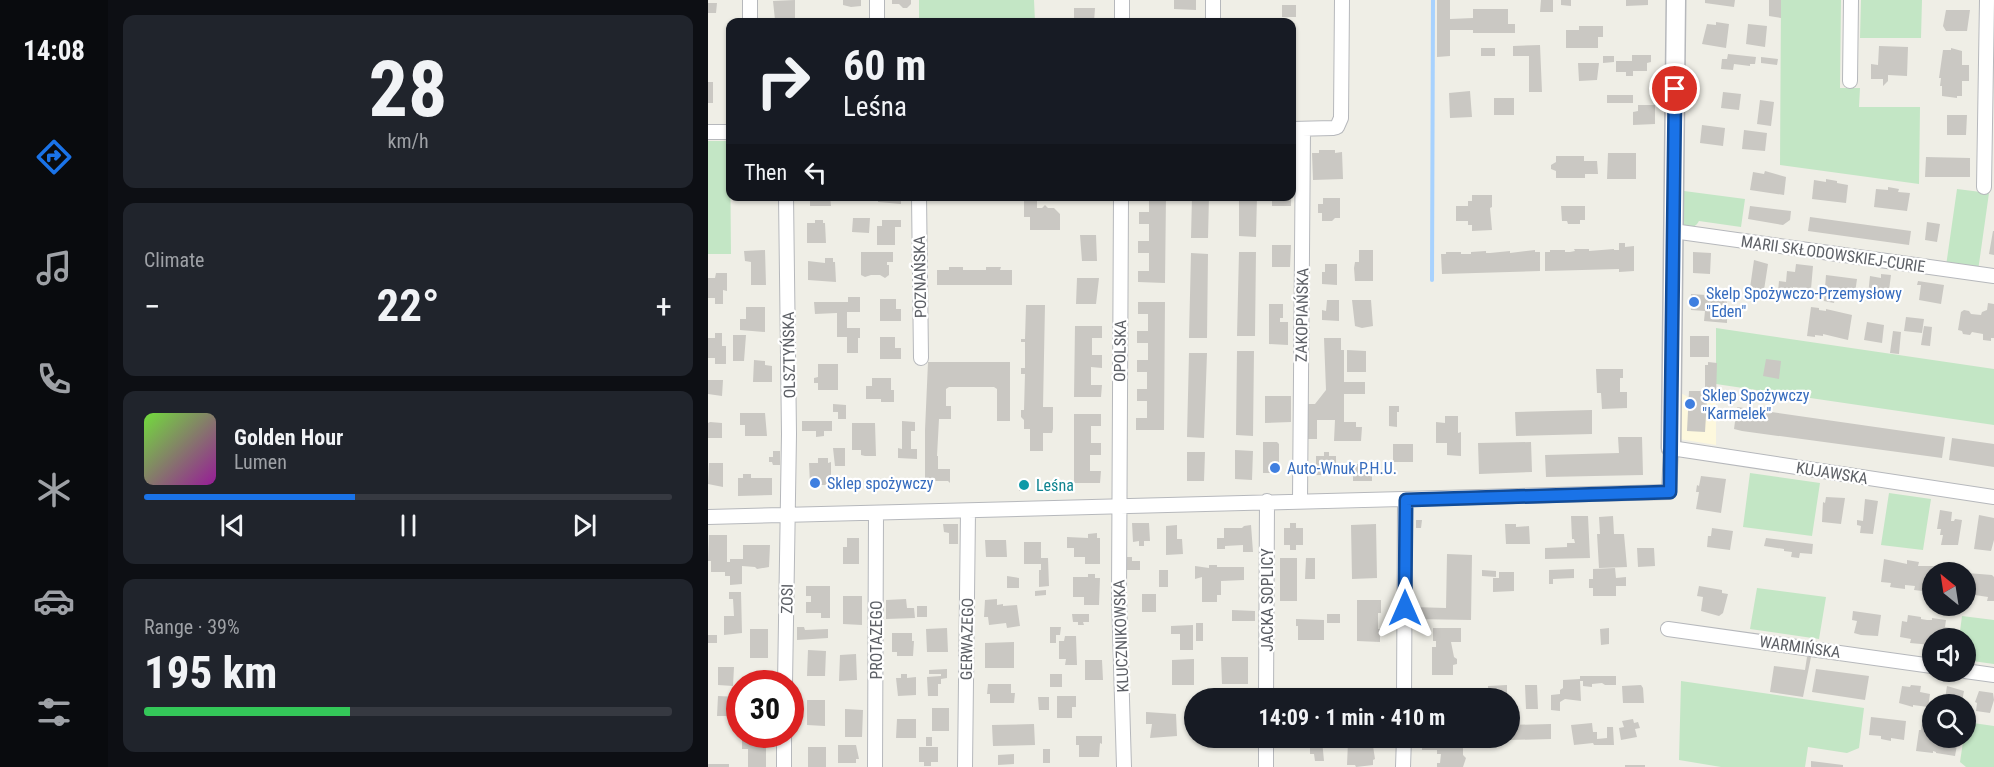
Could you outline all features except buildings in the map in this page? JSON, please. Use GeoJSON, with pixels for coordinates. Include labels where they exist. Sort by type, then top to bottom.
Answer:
{"type":"FeatureCollection","features":[{"type":"Feature","properties":{"kind":"street"},"geometry":{"type":"LineString","coordinates":[[750,0],[750,18]]}},
{"type":"Feature","properties":{"kind":"street"},"geometry":{"type":"LineString","coordinates":[[877,0],[877,18]]}},
{"type":"Feature","properties":{"kind":"street"},"geometry":{"type":"LineString","coordinates":[[1122,0],[1122,18]]}},
{"type":"Feature","properties":{"kind":"street"},"geometry":{"type":"LineString","coordinates":[[1213,0],[1213,18]]}},
{"type":"Feature","properties":{"kind":"street"},"geometry":{"type":"LineString","coordinates":[[1297,129],[1337,127],[1341,118],[1342,0]]}},
{"type":"Feature","properties":{"kind":"street"},"geometry":{"type":"LineString","coordinates":[[708,517],[1670,492],[1676,0]]}},
{"type":"Feature","properties":{"kind":"street"},"geometry":{"type":"LineString","coordinates":[[1850,81],[1851,0]]}},
{"type":"Feature","properties":{"kind":"street"},"geometry":{"type":"LineString","coordinates":[[1984,187],[1987,0]]}},
{"type":"Feature","properties":{"kind":"street","name":"ZAKOPIAŃSKA"},"geometry":{"type":"LineString","coordinates":[[1297,129],[1300,501]]}},
{"type":"Feature","properties":{"kind":"street"},"geometry":{"type":"LineString","coordinates":[[708,132],[726,132]]}},
{"type":"Feature","properties":{"kind":"street","name":"OLSZTYŃSKA"},"geometry":{"type":"LineString","coordinates":[[786,201],[789,514]]}},
{"type":"Feature","properties":{"kind":"street","name":"POZNAŃSKA"},"geometry":{"type":"LineString","coordinates":[[919,201],[921,358]]}},
{"type":"Feature","properties":{"kind":"street","name":"OPOLSKA"},"geometry":{"type":"LineString","coordinates":[[1119,506],[1121,201]]}},
{"type":"Feature","properties":{"kind":"street","name":"MARII SKŁODOWSKIEJ-CURIE"},"geometry":{"type":"LineString","coordinates":[[1673,231],[1994,276]]}},
{"type":"Feature","properties":{"kind":"street","name":"KUJAWSKA"},"geometry":{"type":"LineString","coordinates":[[1671,448],[1994,497]]}},
{"type":"Feature","properties":{"kind":"street"},"geometry":{"type":"LineString","coordinates":[[1404,688],[1406,500]]}},
{"type":"Feature","properties":{"kind":"street","name":"JACKA SOPLICY"},"geometry":{"type":"LineString","coordinates":[[1266,688],[1267,501]]}},
{"type":"Feature","properties":{"kind":"street","name":"KLUCZNIKOWSKA"},"geometry":{"type":"LineString","coordinates":[[1119,506],[1124,767]]}},
{"type":"Feature","properties":{"kind":"street","name":"GERWAZEGO"},"geometry":{"type":"LineString","coordinates":[[965,767],[968,511]]}},
{"type":"Feature","properties":{"kind":"street","name":"PROTAZEGO"},"geometry":{"type":"LineString","coordinates":[[875,767],[876,513]]}},
{"type":"Feature","properties":{"kind":"street","name":"ZOSI"},"geometry":{"type":"LineString","coordinates":[[785,670],[789,514]]}},
{"type":"Feature","properties":{"kind":"street","name":"WARMIŃSKA"},"geometry":{"type":"LineString","coordinates":[[1668,628],[1922,665]]}},
{"type":"Feature","properties":{"kind":"street"},"geometry":{"type":"LineString","coordinates":[[1976,673],[1994,675]]}},
{"type":"Feature","properties":{"kind":"street"},"geometry":{"type":"LineString","coordinates":[[784,748],[784,767]]}},
{"type":"Feature","properties":{"kind":"street"},"geometry":{"type":"LineString","coordinates":[[1266,748],[1266,767]]}},
{"type":"Feature","properties":{"kind":"street"},"geometry":{"type":"LineString","coordinates":[[1403,767],[1404,748]]}},
{"type":"Feature","properties":{"kind":"shaded area"},"geometry":{"type":"Polygon","coordinates":[[[1679,392],[1688,397],[1716,398],[1716,445],[1679,439],[1679,392]]]}},
{"type":"Feature","properties":{"kind":"green space"},"geometry":{"type":"Polygon","coordinates":[[[919,0],[1034,0],[1035,18],[919,18],[919,0]]]}},
{"type":"Feature","properties":{"kind":"green space"},"geometry":{"type":"Polygon","coordinates":[[[1781,0],[1841,0],[1840,88],[1860,88],[1859,107],[1920,107],[1919,184],[1780,165],[1781,0]]]}},
{"type":"Feature","properties":{"kind":"green space"},"geometry":{"type":"Polygon","coordinates":[[[1861,0],[1922,0],[1921,38],[1860,38],[1861,0]]]}},
{"type":"Feature","properties":{"kind":"green space"},"geometry":{"type":"Polygon","coordinates":[[[708,141],[726,141],[726,201],[731,201],[731,254],[708,254],[708,141]]]}},
{"type":"Feature","properties":{"kind":"green space"},"geometry":{"type":"Polygon","coordinates":[[[1957,189],[1989,193],[1978,271],[1946,266],[1957,189]]]}},
{"type":"Feature","properties":{"kind":"green space"},"geometry":{"type":"Polygon","coordinates":[[[1684,191],[1745,199],[1741,227],[1699,221],[1692,227],[1683,226],[1684,191]]]}},
{"type":"Feature","properties":{"kind":"green space"},"geometry":{"type":"Polygon","coordinates":[[[1716,328],[1994,369],[1994,425],[1716,384],[1716,328]]]}},
{"type":"Feature","properties":{"kind":"green space"},"geometry":{"type":"Polygon","coordinates":[[[1750,473],[1820,483],[1812,536],[1743,527],[1750,473]]]}},
{"type":"Feature","properties":{"kind":"green space"},"geometry":{"type":"Polygon","coordinates":[[[1889,493],[1931,499],[1923,550],[1881,545],[1889,493]]]}},
{"type":"Feature","properties":{"kind":"green space"},"geometry":{"type":"Polygon","coordinates":[[[1757,588],[1826,597],[1819,639],[1750,629],[1757,588]]]}},
{"type":"Feature","properties":{"kind":"green space"},"geometry":{"type":"Polygon","coordinates":[[[1962,616],[1994,620],[1994,664],[1976,662],[1976,628],[1960,628],[1962,616]]]}},
{"type":"Feature","properties":{"kind":"green space"},"geometry":{"type":"Polygon","coordinates":[[[1681,681],[1864,708],[1859,748],[1847,753],[1808,747],[1805,767],[1721,767],[1679,760],[1681,681]]]}},
{"type":"Feature","properties":{"kind":"green space"},"geometry":{"type":"Polygon","coordinates":[[[1976,723],[1994,726],[1994,767],[1966,767],[1960,762],[1962,748],[1976,748],[1976,723]]]}},
{"type":"Feature","properties":{"kind":"waterway"},"geometry":{"type":"LineString","coordinates":[[1432,280],[1433,0]]}},
{"type":"Feature","properties":{"kind":"place","name":"Skelp Spożywczo-Przemysłowy \"Eden\""},"geometry":{"type":"Point","coordinates":[1694,302]}},
{"type":"Feature","properties":{"kind":"place","name":"Sklep Spożywczy \"Karmelek\""},"geometry":{"type":"Point","coordinates":[1690,404]}},
{"type":"Feature","properties":{"kind":"place","name":"Auto-Wnuk P.H.U."},"geometry":{"type":"Point","coordinates":[1275,468]}},
{"type":"Feature","properties":{"kind":"place","name":"Sklep spożywczy"},"geometry":{"type":"Point","coordinates":[815,483]}},
{"type":"Feature","properties":{"kind":"place","name":"Leśna"},"geometry":{"type":"Point","coordinates":[1024,485]}},
{"type":"Feature","properties":{"kind":"route"},"geometry":{"type":"LineString","coordinates":[[1405,608],[1406,500],[1670,492],[1675,89]]}}]}
